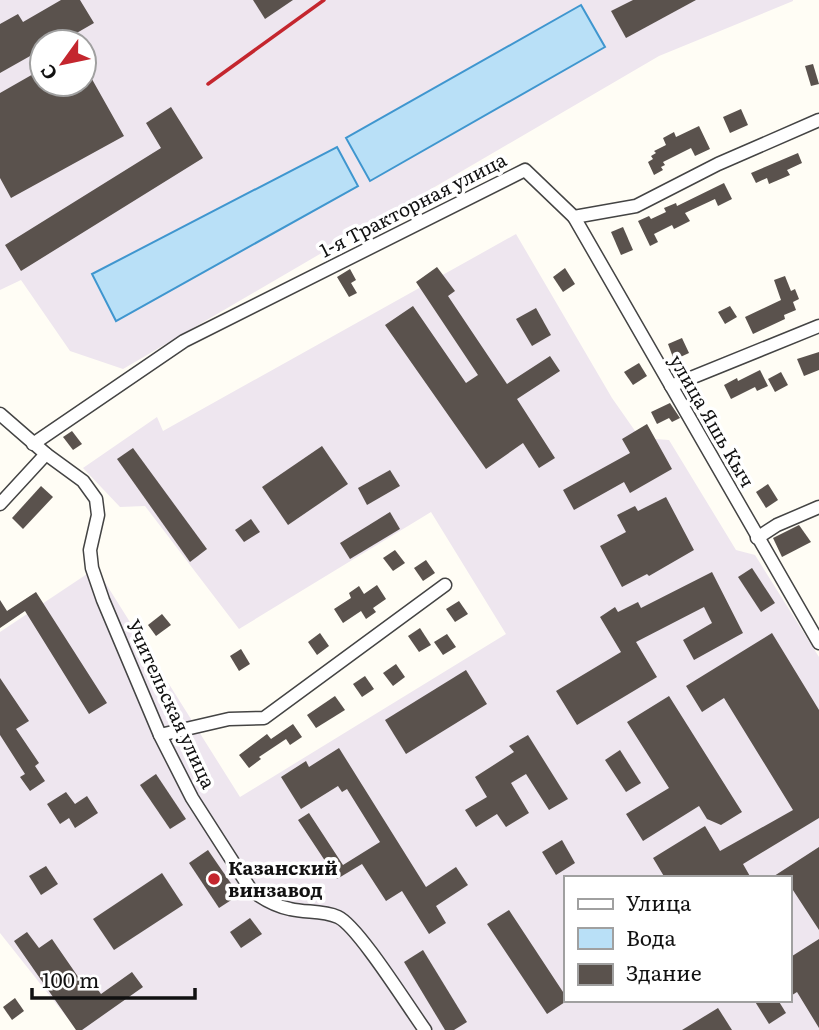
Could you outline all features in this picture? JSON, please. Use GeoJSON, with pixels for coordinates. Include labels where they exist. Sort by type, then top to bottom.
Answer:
{"type":"FeatureCollection","features":[{"type":"Feature","properties":{"kind":"street"},"geometry":{"type":"LineString","coordinates":[[574,217],[636,206],[718,164],[819,120]]}},
{"type":"Feature","properties":{"kind":"street","name":"1-я Тракторная улица"},"geometry":{"type":"LineString","coordinates":[[33,444],[184,341],[525,170],[574,217]]}},
{"type":"Feature","properties":{"kind":"street","name":"улица Яшь Кыч"},"geometry":{"type":"LineString","coordinates":[[574,217],[819,643]]}},
{"type":"Feature","properties":{"kind":"street"},"geometry":{"type":"LineString","coordinates":[[671,386],[819,326]]}},
{"type":"Feature","properties":{"kind":"street","name":"Учительская улица"},"geometry":{"type":"LineString","coordinates":[[0,414],[33,444],[83,481],[96,499],[98,515],[90,550],[92,568],[103,600],[160,735],[191,798],[251,890],[265,900],[292,910],[325,912],[342,919],[357,933],[425,1030]]}},
{"type":"Feature","properties":{"kind":"street"},"geometry":{"type":"LineString","coordinates":[[0,504],[46,454]]}},
{"type":"Feature","properties":{"kind":"street"},"geometry":{"type":"LineString","coordinates":[[757,538],[778,525],[819,507]]}},
{"type":"Feature","properties":{"kind":"street"},"geometry":{"type":"LineString","coordinates":[[160,735],[229,719],[264,718],[445,585]]}},
{"type":"Feature","properties":{"kind":"shaded area"},"geometry":{"type":"Polygon","coordinates":[[[0,0],[793,0],[659,56],[123,369],[70,351],[21,280],[0,290],[0,0]]]}},
{"type":"Feature","properties":{"kind":"shaded area"},"geometry":{"type":"Polygon","coordinates":[[[516,234],[612,398],[640,438],[669,440],[736,550],[755,555],[819,657],[819,1030],[77,1030],[0,933],[0,632],[96,568],[240,797],[506,634],[431,512],[239,629],[145,506],[120,507],[83,468],[157,417],[163,431],[516,234]]]}},
{"type":"Feature","properties":{"kind":"water"},"geometry":{"type":"Polygon","coordinates":[[[581,5],[605,47],[370,181],[346,138],[581,5]]]}},
{"type":"Feature","properties":{"kind":"water"},"geometry":{"type":"Polygon","coordinates":[[[337,147],[358,186],[116,321],[92,274],[337,147]]]}},
{"type":"Feature","properties":{"kind":"building"},"geometry":{"type":"Polygon","coordinates":[[[61,0],[80,0],[94,23],[85,28],[28,28],[28,57],[0,73],[0,24],[18,14],[23,22],[61,0]]]}},
{"type":"Feature","properties":{"kind":"building"},"geometry":{"type":"Polygon","coordinates":[[[253,0],[293,0],[265,19],[253,0]]]}},
{"type":"Feature","properties":{"kind":"building"},"geometry":{"type":"Polygon","coordinates":[[[633,0],[696,0],[626,38],[611,11],[633,0]]]}},
{"type":"Feature","properties":{"kind":"building"},"geometry":{"type":"Polygon","coordinates":[[[813,64],[819,84],[811,86],[805,66],[813,64]]]}},
{"type":"Feature","properties":{"kind":"building"},"geometry":{"type":"Polygon","coordinates":[[[28,77],[28,98],[98,98],[98,90],[124,136],[11,198],[0,178],[0,93],[28,77]]]}},
{"type":"Feature","properties":{"kind":"building"},"geometry":{"type":"Polygon","coordinates":[[[171,107],[203,158],[21,271],[5,245],[161,148],[146,123],[171,107]]]}},
{"type":"Feature","properties":{"kind":"building"},"geometry":{"type":"Polygon","coordinates":[[[741,109],[748,125],[730,133],[723,117],[741,109]]]}},
{"type":"Feature","properties":{"kind":"building"},"geometry":{"type":"Polygon","coordinates":[[[699,126],[710,149],[695,156],[691,148],[663,162],[663,170],[654,175],[648,162],[653,159],[651,156],[656,153],[654,151],[666,145],[663,138],[674,132],[676,137],[699,126]]]}},
{"type":"Feature","properties":{"kind":"building"},"geometry":{"type":"Polygon","coordinates":[[[798,153],[802,163],[787,170],[790,175],[769,184],[767,178],[756,183],[751,173],[798,153]]]}},
{"type":"Feature","properties":{"kind":"building"},"geometry":{"type":"Polygon","coordinates":[[[724,183],[732,199],[718,206],[715,199],[685,213],[690,221],[674,229],[672,225],[654,234],[658,242],[650,246],[638,221],[649,216],[651,219],[666,212],[664,208],[676,203],[677,206],[724,183]]]}},
{"type":"Feature","properties":{"kind":"building"},"geometry":{"type":"Polygon","coordinates":[[[623,227],[633,250],[621,255],[611,232],[623,227]]]}},
{"type":"Feature","properties":{"kind":"building"},"geometry":{"type":"Polygon","coordinates":[[[437,267],[455,291],[448,296],[507,384],[550,356],[560,371],[517,399],[555,458],[539,468],[523,443],[486,469],[385,325],[413,306],[466,383],[478,375],[416,282],[437,267]]]}},
{"type":"Feature","properties":{"kind":"building"},"geometry":{"type":"Polygon","coordinates":[[[565,268],[575,284],[563,292],[553,277],[565,268]]]}},
{"type":"Feature","properties":{"kind":"building"},"geometry":{"type":"Polygon","coordinates":[[[350,269],[356,280],[351,283],[357,293],[349,297],[337,277],[350,269]]]}},
{"type":"Feature","properties":{"kind":"building"},"geometry":{"type":"Polygon","coordinates":[[[785,276],[791,291],[795,289],[799,299],[793,302],[796,310],[784,315],[785,319],[753,334],[745,317],[781,300],[774,280],[785,276]]]}},
{"type":"Feature","properties":{"kind":"building"},"geometry":{"type":"Polygon","coordinates":[[[730,306],[737,317],[725,324],[718,312],[730,306]]]}},
{"type":"Feature","properties":{"kind":"building"},"geometry":{"type":"Polygon","coordinates":[[[536,308],[551,335],[532,346],[516,319],[536,308]]]}},
{"type":"Feature","properties":{"kind":"building"},"geometry":{"type":"Polygon","coordinates":[[[682,338],[689,353],[674,360],[668,344],[682,338]]]}},
{"type":"Feature","properties":{"kind":"building"},"geometry":{"type":"Polygon","coordinates":[[[819,352],[819,370],[804,376],[797,359],[819,352]]]}},
{"type":"Feature","properties":{"kind":"building"},"geometry":{"type":"Polygon","coordinates":[[[639,363],[647,376],[633,385],[624,372],[639,363]]]}},
{"type":"Feature","properties":{"kind":"building"},"geometry":{"type":"Polygon","coordinates":[[[760,370],[768,386],[757,391],[755,387],[731,399],[724,385],[760,370]]]}},
{"type":"Feature","properties":{"kind":"building"},"geometry":{"type":"Polygon","coordinates":[[[781,372],[788,385],[775,392],[768,379],[781,372]]]}},
{"type":"Feature","properties":{"kind":"building"},"geometry":{"type":"Polygon","coordinates":[[[670,403],[680,418],[672,422],[669,418],[657,424],[651,412],[670,403]]]}},
{"type":"Feature","properties":{"kind":"building"},"geometry":{"type":"Polygon","coordinates":[[[647,424],[672,469],[630,493],[624,482],[574,510],[563,490],[630,453],[622,439],[647,424]]]}},
{"type":"Feature","properties":{"kind":"building"},"geometry":{"type":"Polygon","coordinates":[[[72,431],[82,444],[73,450],[63,437],[72,431]]]}},
{"type":"Feature","properties":{"kind":"building"},"geometry":{"type":"Polygon","coordinates":[[[322,446],[348,484],[288,525],[262,487],[322,446]]]}},
{"type":"Feature","properties":{"kind":"building"},"geometry":{"type":"Polygon","coordinates":[[[133,448],[207,549],[190,562],[117,459],[133,448]]]}},
{"type":"Feature","properties":{"kind":"building"},"geometry":{"type":"Polygon","coordinates":[[[390,470],[400,486],[367,505],[358,488],[390,470]]]}},
{"type":"Feature","properties":{"kind":"building"},"geometry":{"type":"Polygon","coordinates":[[[768,484],[778,500],[766,508],[756,492],[768,484]]]}},
{"type":"Feature","properties":{"kind":"building"},"geometry":{"type":"Polygon","coordinates":[[[41,486],[53,497],[23,529],[12,518],[41,486]]]}},
{"type":"Feature","properties":{"kind":"building"},"geometry":{"type":"Polygon","coordinates":[[[666,497],[694,550],[649,576],[647,574],[622,587],[600,546],[626,532],[617,515],[635,506],[638,511],[666,497]]]}},
{"type":"Feature","properties":{"kind":"building"},"geometry":{"type":"Polygon","coordinates":[[[390,512],[400,529],[350,559],[340,543],[390,512]]]}},
{"type":"Feature","properties":{"kind":"building"},"geometry":{"type":"Polygon","coordinates":[[[251,519],[260,532],[244,542],[235,530],[251,519]]]}},
{"type":"Feature","properties":{"kind":"building"},"geometry":{"type":"Polygon","coordinates":[[[799,525],[811,542],[782,557],[773,538],[799,525]]]}},
{"type":"Feature","properties":{"kind":"building"},"geometry":{"type":"Polygon","coordinates":[[[395,550],[405,563],[393,571],[383,558],[395,550]]]}},
{"type":"Feature","properties":{"kind":"building"},"geometry":{"type":"Polygon","coordinates":[[[426,560],[435,573],[423,581],[414,568],[426,560]]]}},
{"type":"Feature","properties":{"kind":"building"},"geometry":{"type":"Polygon","coordinates":[[[752,568],[775,603],[761,612],[738,577],[752,568]]]}},
{"type":"Feature","properties":{"kind":"building"},"geometry":{"type":"Polygon","coordinates":[[[712,572],[743,633],[694,660],[683,640],[712,623],[704,607],[636,642],[657,677],[577,725],[556,691],[621,652],[600,617],[615,607],[618,612],[638,602],[641,608],[712,572]]]}},
{"type":"Feature","properties":{"kind":"building"},"geometry":{"type":"Polygon","coordinates":[[[377,585],[386,599],[373,608],[376,612],[366,619],[361,611],[343,623],[334,609],[351,598],[349,593],[359,586],[364,594],[377,585]]]}},
{"type":"Feature","properties":{"kind":"building"},"geometry":{"type":"Polygon","coordinates":[[[36,592],[107,703],[89,714],[25,611],[0,628],[0,600],[7,611],[36,592]]]}},
{"type":"Feature","properties":{"kind":"building"},"geometry":{"type":"Polygon","coordinates":[[[459,601],[468,614],[455,622],[446,609],[459,601]]]}},
{"type":"Feature","properties":{"kind":"building"},"geometry":{"type":"Polygon","coordinates":[[[162,614],[171,625],[156,636],[148,625],[162,614]]]}},
{"type":"Feature","properties":{"kind":"building"},"geometry":{"type":"Polygon","coordinates":[[[420,628],[431,645],[419,652],[408,636],[420,628]]]}},
{"type":"Feature","properties":{"kind":"building"},"geometry":{"type":"Polygon","coordinates":[[[320,633],[329,646],[317,655],[308,642],[320,633]]]}},
{"type":"Feature","properties":{"kind":"building"},"geometry":{"type":"Polygon","coordinates":[[[772,633],[819,710],[819,818],[743,864],[750,876],[664,876],[653,858],[705,826],[720,851],[793,810],[724,698],[702,712],[686,686],[772,633]]]}},
{"type":"Feature","properties":{"kind":"building"},"geometry":{"type":"Polygon","coordinates":[[[447,634],[456,647],[443,655],[434,642],[447,634]]]}},
{"type":"Feature","properties":{"kind":"building"},"geometry":{"type":"Polygon","coordinates":[[[241,649],[250,664],[239,671],[230,656],[241,649]]]}},
{"type":"Feature","properties":{"kind":"building"},"geometry":{"type":"Polygon","coordinates":[[[396,664],[405,677],[393,686],[383,673],[396,664]]]}},
{"type":"Feature","properties":{"kind":"building"},"geometry":{"type":"Polygon","coordinates":[[[466,670],[487,704],[406,754],[385,720],[466,670]]]}},
{"type":"Feature","properties":{"kind":"building"},"geometry":{"type":"Polygon","coordinates":[[[365,676],[374,689],[362,697],[353,684],[365,676]]]}},
{"type":"Feature","properties":{"kind":"building"},"geometry":{"type":"Polygon","coordinates":[[[0,678],[29,721],[16,729],[39,763],[35,766],[45,781],[30,791],[20,777],[25,774],[0,735],[0,678]]]}},
{"type":"Feature","properties":{"kind":"building"},"geometry":{"type":"Polygon","coordinates":[[[335,696],[345,710],[316,728],[307,715],[335,696]]]}},
{"type":"Feature","properties":{"kind":"building"},"geometry":{"type":"Polygon","coordinates":[[[669,696],[742,812],[721,825],[707,819],[699,806],[643,841],[626,814],[669,788],[627,722],[669,696]]]}},
{"type":"Feature","properties":{"kind":"building"},"geometry":{"type":"Polygon","coordinates":[[[293,724],[302,737],[290,745],[286,739],[259,757],[261,759],[249,768],[239,755],[267,734],[271,739],[293,724]]]}},
{"type":"Feature","properties":{"kind":"building"},"geometry":{"type":"Polygon","coordinates":[[[528,735],[568,799],[549,810],[526,774],[511,783],[529,813],[506,827],[497,814],[476,827],[465,810],[487,797],[475,777],[514,752],[509,746],[528,735]]]}},
{"type":"Feature","properties":{"kind":"building"},"geometry":{"type":"Polygon","coordinates":[[[339,748],[426,887],[456,867],[468,885],[436,906],[446,923],[429,934],[402,891],[386,901],[362,864],[337,879],[298,820],[309,813],[343,865],[380,842],[347,789],[342,792],[338,786],[301,809],[281,777],[306,761],[309,767],[339,748]]]}},
{"type":"Feature","properties":{"kind":"building"},"geometry":{"type":"Polygon","coordinates":[[[620,750],[641,783],[626,792],[605,760],[620,750]]]}},
{"type":"Feature","properties":{"kind":"building"},"geometry":{"type":"Polygon","coordinates":[[[156,774],[186,819],[170,829],[140,785],[156,774]]]}},
{"type":"Feature","properties":{"kind":"building"},"geometry":{"type":"Polygon","coordinates":[[[66,792],[75,804],[87,796],[98,813],[75,828],[69,818],[60,824],[47,804],[66,792]]]}},
{"type":"Feature","properties":{"kind":"building"},"geometry":{"type":"Polygon","coordinates":[[[562,840],[575,863],[556,875],[542,852],[562,840]]]}},
{"type":"Feature","properties":{"kind":"building"},"geometry":{"type":"Polygon","coordinates":[[[819,847],[819,930],[791,887],[791,876],[774,876],[819,847]]]}},
{"type":"Feature","properties":{"kind":"building","name":"Казанский винзавод"},"geometry":{"type":"Polygon","coordinates":[[[208,850],[239,895],[219,908],[189,863],[208,850]]]}},
{"type":"Feature","properties":{"kind":"building"},"geometry":{"type":"Polygon","coordinates":[[[46,866],[58,884],[41,895],[29,876],[46,866]]]}},
{"type":"Feature","properties":{"kind":"building"},"geometry":{"type":"Polygon","coordinates":[[[162,873],[183,905],[114,950],[93,919],[162,873]]]}},
{"type":"Feature","properties":{"kind":"building"},"geometry":{"type":"Polygon","coordinates":[[[509,910],[564,993],[565,1002],[547,1014],[487,924],[509,910]]]}},
{"type":"Feature","properties":{"kind":"building"},"geometry":{"type":"Polygon","coordinates":[[[250,918],[262,934],[241,948],[230,932],[250,918]]]}},
{"type":"Feature","properties":{"kind":"building"},"geometry":{"type":"Polygon","coordinates":[[[27,932],[39,948],[52,939],[81,981],[88,976],[101,994],[132,972],[143,987],[82,1030],[76,1030],[14,941],[27,932]]]}},
{"type":"Feature","properties":{"kind":"building"},"geometry":{"type":"Polygon","coordinates":[[[819,939],[819,1028],[797,992],[791,996],[791,957],[819,939]]]}},
{"type":"Feature","properties":{"kind":"building"},"geometry":{"type":"Polygon","coordinates":[[[423,950],[467,1022],[454,1030],[445,1030],[404,962],[423,950]]]}},
{"type":"Feature","properties":{"kind":"building"},"geometry":{"type":"Polygon","coordinates":[[[15,998],[24,1011],[12,1020],[3,1007],[15,998]]]}},
{"type":"Feature","properties":{"kind":"building"},"geometry":{"type":"Polygon","coordinates":[[[755,1002],[779,1002],[786,1013],[769,1024],[755,1002]]]}},
{"type":"Feature","properties":{"kind":"building"},"geometry":{"type":"Polygon","coordinates":[[[718,1008],[732,1030],[682,1030],[718,1008]]]}},
{"type":"Feature","properties":{"kind":"railway"},"geometry":{"type":"LineString","coordinates":[[208,84],[324,0]]}},
{"type":"Feature","properties":{"kind":"place","name":"Казанский винзавод"},"geometry":{"type":"Point","coordinates":[214,879]}}]}
